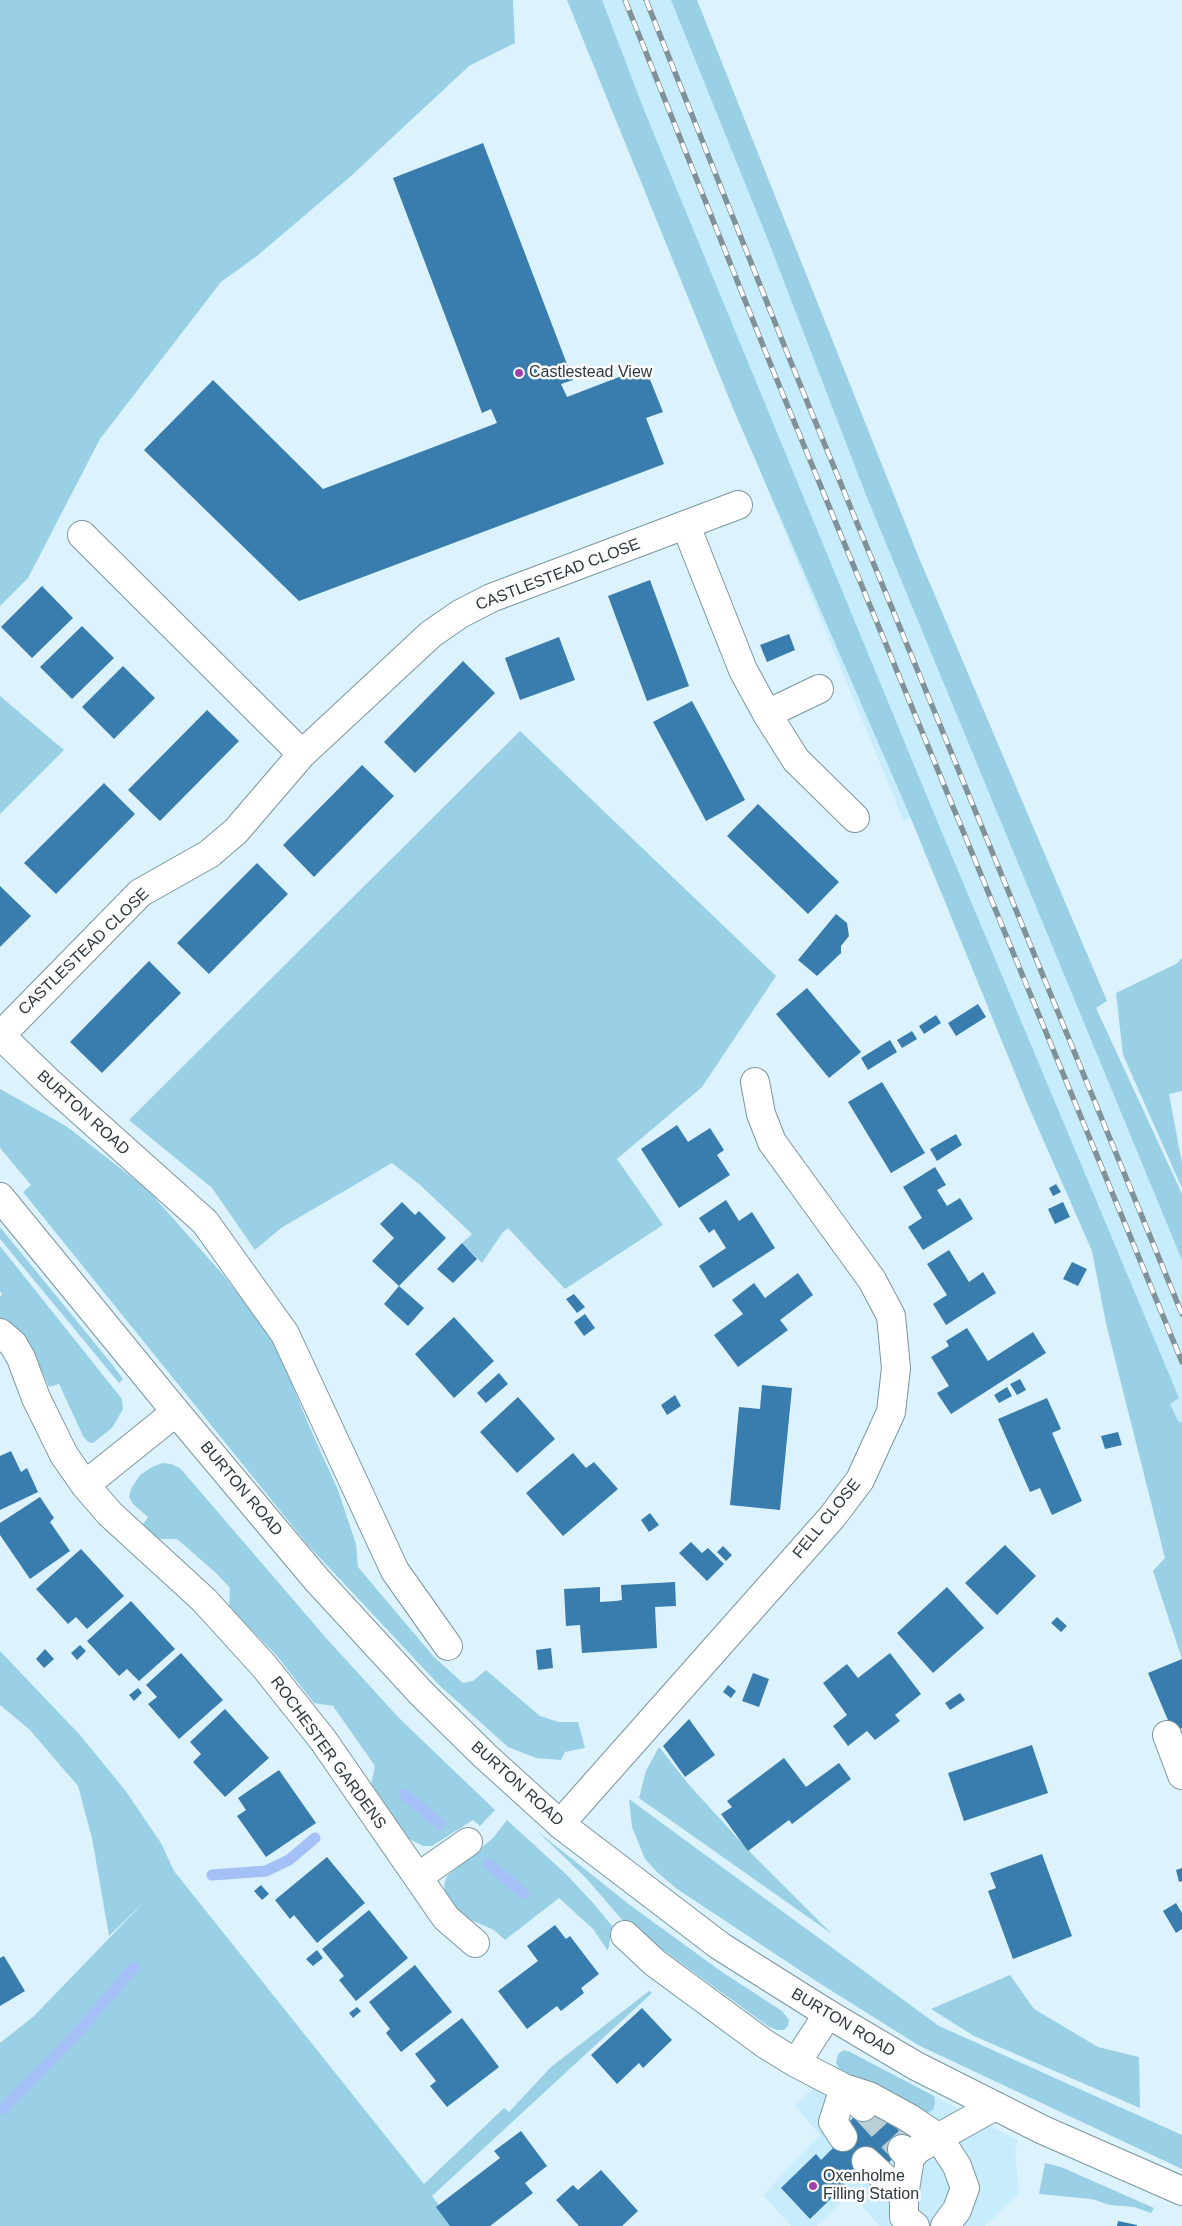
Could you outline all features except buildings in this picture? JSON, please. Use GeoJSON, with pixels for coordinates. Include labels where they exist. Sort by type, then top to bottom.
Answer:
{"type":"FeatureCollection","features":[{"type":"Feature","properties":{"kind":"street","name":"CASTLESTEAD CLOSE"},"geometry":{"type":"LineString","coordinates":[[0,1036],[140,893],[209,854],[236,831],[302,754],[432,634],[460,614],[491,598],[738,505]]}},
{"type":"Feature","properties":{"kind":"street"},"geometry":{"type":"LineString","coordinates":[[686,526],[743,670],[767,714],[796,760],[855,818]]}},
{"type":"Feature","properties":{"kind":"street"},"geometry":{"type":"LineString","coordinates":[[82,535],[302,754]]}},
{"type":"Feature","properties":{"kind":"street"},"geometry":{"type":"LineString","coordinates":[[767,714],[819,689]]}},
{"type":"Feature","properties":{"kind":"street","name":"BURTON ROAD"},"geometry":{"type":"LineString","coordinates":[[0,1036],[52,1085],[206,1222],[285,1334],[395,1571],[448,1646]]}},
{"type":"Feature","properties":{"kind":"street","name":"FELL CLOSE"},"geometry":{"type":"LineString","coordinates":[[560,1824],[832,1517],[860,1480],[891,1412],[896,1368],[891,1316],[872,1280],[772,1142],[760,1114],[755,1082]]}},
{"type":"Feature","properties":{"kind":"street","name":"BURTON ROAD"},"geometry":{"type":"LineString","coordinates":[[0,1197],[176,1412],[318,1580],[422,1693],[484,1755],[560,1824],[720,1946],[828,2014],[916,2066],[1043,2130],[1182,2191]]}},
{"type":"Feature","properties":{"kind":"street","name":"ROCHESTER GARDENS"},"geometry":{"type":"LineString","coordinates":[[0,1333],[13,1344],[21,1358],[36,1398],[64,1455],[85,1485],[110,1514],[204,1600],[264,1666],[323,1740],[446,1918],[475,1943]]}},
{"type":"Feature","properties":{"kind":"street"},"geometry":{"type":"LineString","coordinates":[[85,1485],[176,1412]]}},
{"type":"Feature","properties":{"kind":"street"},"geometry":{"type":"LineString","coordinates":[[1167,1735],[1182,1775]]}},
{"type":"Feature","properties":{"kind":"street"},"geometry":{"type":"LineString","coordinates":[[418,1877],[468,1842]]}},
{"type":"Feature","properties":{"kind":"street"},"geometry":{"type":"LineString","coordinates":[[625,1934],[655,1963],[765,2044],[796,2063],[844,2088],[868,2096],[909,2118],[938,2138],[956,2166],[965,2188],[957,2210],[945,2226]]}},
{"type":"Feature","properties":{"kind":"street"},"geometry":{"type":"LineString","coordinates":[[796,2063],[828,2014]]}},
{"type":"Feature","properties":{"kind":"street"},"geometry":{"type":"LineString","coordinates":[[844,2088],[864,2108]]}},
{"type":"Feature","properties":{"kind":"street"},"geometry":{"type":"LineString","coordinates":[[843,2138],[833,2122],[844,2088]]}},
{"type":"Feature","properties":{"kind":"street"},"geometry":{"type":"LineString","coordinates":[[915,2226],[904,2217],[906,2154],[995,2106]]}},
{"type":"Feature","properties":{"kind":"street"},"geometry":{"type":"LineString","coordinates":[[866,2161],[904,2196]]}},
{"type":"Feature","properties":{"kind":"shaded area"},"geometry":{"type":"Polygon","coordinates":[[[0,0],[513,0],[515,43],[469,66],[351,176],[257,256],[221,282],[100,439],[28,578],[0,606],[0,0]]]}},
{"type":"Feature","properties":{"kind":"shaded area"},"geometry":{"type":"Polygon","coordinates":[[[567,0],[697,0],[919,558],[1107,1001],[1096,1008],[1182,1194],[1182,1659],[1153,1571],[1165,1558],[1106,1323],[1092,1251],[1028,1105],[910,817],[904,822],[567,0]]]}},
{"type":"Feature","properties":{"kind":"shaded area"},"geometry":{"type":"Polygon","coordinates":[[[567,0],[602,0],[644,110],[928,799],[1179,1398],[1170,1404],[1178,1421],[1182,1423],[1182,1659],[1153,1571],[1165,1558],[1106,1323],[1092,1251],[1028,1105],[910,816],[735,413],[567,0]]]}},
{"type":"Feature","properties":{"kind":"shaded area"},"geometry":{"type":"Polygon","coordinates":[[[671,0],[697,0],[919,558],[1107,1001],[1096,1008],[1182,1194],[1182,1260],[866,495],[768,240],[671,0]]]}},
{"type":"Feature","properties":{"kind":"shaded area"},"geometry":{"type":"Polygon","coordinates":[[[0,696],[64,750],[0,814],[0,696]]]}},
{"type":"Feature","properties":{"kind":"shaded area"},"geometry":{"type":"Polygon","coordinates":[[[520,731],[776,976],[702,1087],[617,1159],[663,1225],[565,1289],[508,1228],[503,1232],[482,1263],[462,1243],[472,1234],[419,1184],[392,1163],[281,1228],[255,1250],[212,1188],[129,1120],[520,731]]]}},
{"type":"Feature","properties":{"kind":"shaded area"},"geometry":{"type":"Polygon","coordinates":[[[1182,958],[1182,1091],[1169,1094],[1182,1163],[1182,1188],[1123,1055],[1116,993],[1176,964],[1182,958]]]}},
{"type":"Feature","properties":{"kind":"shaded area"},"geometry":{"type":"Polygon","coordinates":[[[0,1089],[66,1126],[147,1189],[225,1277],[275,1343],[338,1490],[356,1544],[358,1567],[434,1657],[463,1683],[473,1681],[486,1670],[540,1716],[558,1722],[578,1722],[585,1748],[565,1752],[561,1760],[536,1758],[508,1747],[439,1685],[307,1544],[23,1192],[31,1185],[0,1148],[0,1089]]]}},
{"type":"Feature","properties":{"kind":"shaded area"},"geometry":{"type":"Polygon","coordinates":[[[0,1227],[111,1363],[123,1379],[119,1383],[0,1239],[0,1227]]]}},
{"type":"Feature","properties":{"kind":"shaded area"},"geometry":{"type":"Polygon","coordinates":[[[0,1246],[122,1399],[123,1409],[112,1428],[93,1443],[88,1442],[83,1436],[59,1384],[49,1387],[35,1357],[0,1318],[0,1297],[2,1294],[0,1291],[0,1246]]]}},
{"type":"Feature","properties":{"kind":"shaded area"},"geometry":{"type":"Polygon","coordinates":[[[162,1463],[180,1468],[327,1639],[399,1718],[495,1810],[480,1826],[473,1820],[432,1846],[423,1846],[409,1839],[371,1784],[375,1766],[333,1706],[314,1703],[277,1656],[229,1607],[230,1588],[216,1573],[177,1539],[157,1539],[142,1526],[148,1517],[133,1504],[129,1497],[131,1489],[140,1475],[162,1463]]]}},
{"type":"Feature","properties":{"kind":"shaded area"},"geometry":{"type":"Polygon","coordinates":[[[0,1651],[80,1735],[125,1790],[161,1843],[174,1871],[424,2184],[504,2108],[509,2112],[551,2067],[649,1991],[652,1993],[432,2196],[455,2226],[0,2226],[0,2043],[34,2016],[146,1900],[109,1936],[92,1838],[78,1786],[29,1729],[0,1705],[0,1651]]]}},
{"type":"Feature","properties":{"kind":"shaded area"},"geometry":{"type":"Polygon","coordinates":[[[659,1747],[690,1786],[751,1853],[832,1934],[639,1798],[646,1771],[659,1747]]]}},
{"type":"Feature","properties":{"kind":"shaded area"},"geometry":{"type":"Polygon","coordinates":[[[629,1799],[939,2026],[1182,2135],[1182,2169],[918,2045],[816,1981],[677,1889],[645,1859],[632,1827],[629,1799]]]}},
{"type":"Feature","properties":{"kind":"shaded area"},"geometry":{"type":"Polygon","coordinates":[[[507,1820],[566,1874],[612,1926],[608,1951],[593,1929],[559,1898],[505,1940],[494,1930],[462,1916],[446,1896],[444,1885],[447,1876],[493,1838],[507,1820]]]}},
{"type":"Feature","properties":{"kind":"shaded area"},"geometry":{"type":"Polygon","coordinates":[[[537,1831],[630,1905],[722,1972],[782,2011],[789,2020],[788,2026],[784,2030],[777,2030],[768,2026],[623,1921],[586,1878],[537,1831]]]}},
{"type":"Feature","properties":{"kind":"shaded area"},"geometry":{"type":"Polygon","coordinates":[[[1010,1975],[1034,2009],[1098,2047],[1139,2057],[1140,2108],[974,2036],[931,2009],[1010,1975]]]}},
{"type":"Feature","properties":{"kind":"shaded area"},"geometry":{"type":"Polygon","coordinates":[[[844,2050],[934,2096],[933,2110],[925,2114],[840,2069],[836,2063],[838,2054],[844,2050]]]}},
{"type":"Feature","properties":{"kind":"shaded area","name":"Oxenholme Filling Station"},"geometry":{"type":"Polygon","coordinates":[[[850,2052],[1018,2140],[1015,2150],[1019,2193],[985,2226],[880,2226],[850,2193],[817,2226],[791,2226],[763,2195],[820,2135],[795,2106],[850,2052]]]}},
{"type":"Feature","properties":{"kind":"shaded area"},"geometry":{"type":"Polygon","coordinates":[[[1045,2163],[1061,2167],[1154,2208],[1151,2213],[1134,2207],[1110,2205],[1092,2199],[1039,2194],[1045,2163]]]}},
{"type":"Feature","properties":{"kind":"waterway"},"geometry":{"type":"LineString","coordinates":[[404,1794],[440,1824]]}},
{"type":"Feature","properties":{"kind":"waterway"},"geometry":{"type":"LineString","coordinates":[[212,1875],[266,1871],[289,1860],[315,1838]]}},
{"type":"Feature","properties":{"kind":"waterway"},"geometry":{"type":"LineString","coordinates":[[489,1864],[524,1894]]}},
{"type":"Feature","properties":{"kind":"waterway"},"geometry":{"type":"LineString","coordinates":[[3,2109],[80,2030],[134,1967]]}},
{"type":"Feature","properties":{"kind":"tunnel"},"geometry":{"type":"LineString","coordinates":[[863,2107],[902,2149]]}},
{"type":"Feature","properties":{"kind":"railway"},"geometry":{"type":"LineString","coordinates":[[625,0],[772,368],[1182,1362]]}},
{"type":"Feature","properties":{"kind":"railway"},"geometry":{"type":"LineString","coordinates":[[646,0],[790,360],[1182,1314]]}},
{"type":"Feature","properties":{"kind":"place","name":"Castlestead View"},"geometry":{"type":"Point","coordinates":[519,373]}},
{"type":"Feature","properties":{"kind":"place","name":"Oxenholme Filling Station"},"geometry":{"type":"Point","coordinates":[813,2186]}}]}
